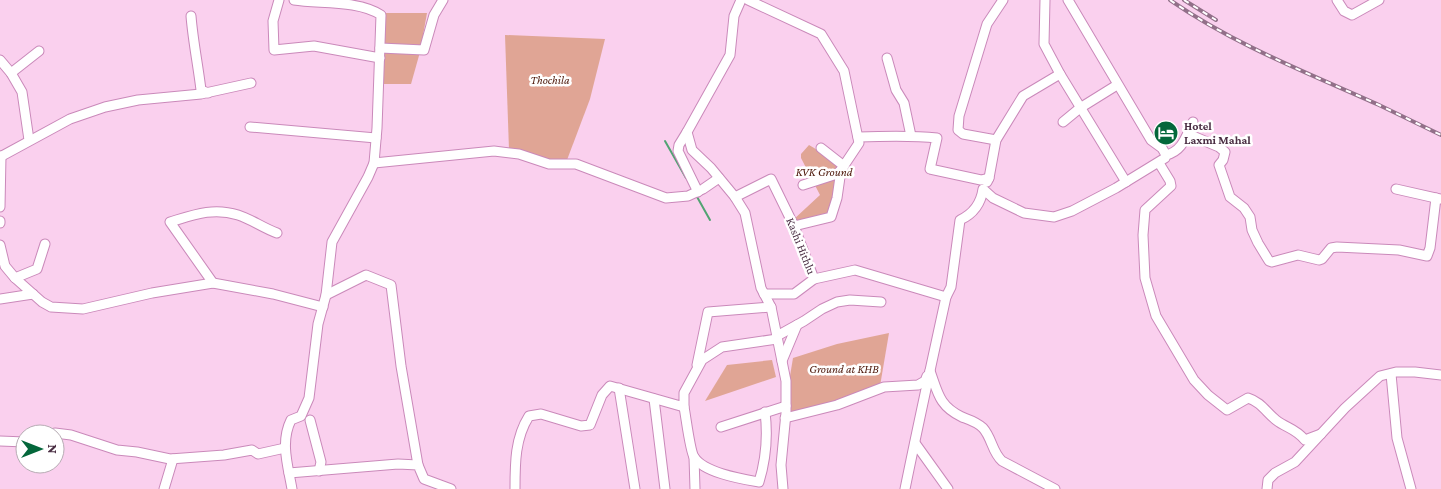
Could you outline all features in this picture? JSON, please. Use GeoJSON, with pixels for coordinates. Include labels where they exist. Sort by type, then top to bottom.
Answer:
{"type":"FeatureCollection","features":[{"type":"Feature","properties":{"kind":"street"},"geometry":{"type":"LineString","coordinates":[[279,0],[273,21],[274,50],[314,46],[380,58]]}},
{"type":"Feature","properties":{"kind":"street"},"geometry":{"type":"LineString","coordinates":[[292,489],[285,448],[286,430],[291,420],[301,416],[309,398],[318,324],[326,295],[332,242],[374,163],[381,15],[374,11],[344,4],[294,0]]}},
{"type":"Feature","properties":{"kind":"street"},"geometry":{"type":"LineString","coordinates":[[380,48],[424,50],[434,15],[443,0]]}},
{"type":"Feature","properties":{"kind":"street"},"geometry":{"type":"LineString","coordinates":[[695,193],[678,151],[679,144],[730,55],[734,16],[741,0]]}},
{"type":"Feature","properties":{"kind":"street"},"geometry":{"type":"LineString","coordinates":[[748,0],[821,34],[844,71],[859,143],[837,174],[803,184]]}},
{"type":"Feature","properties":{"kind":"street"},"geometry":{"type":"LineString","coordinates":[[996,140],[962,134],[958,130],[959,116],[987,24],[1003,0]]}},
{"type":"Feature","properties":{"kind":"street"},"geometry":{"type":"LineString","coordinates":[[1045,0],[1044,44],[1080,108],[1126,182]]}},
{"type":"Feature","properties":{"kind":"street"},"geometry":{"type":"LineString","coordinates":[[1068,0],[1151,140],[1162,148],[1166,154]]}},
{"type":"Feature","properties":{"kind":"street"},"geometry":{"type":"LineString","coordinates":[[1337,0],[1344,11],[1352,15],[1379,0]]}},
{"type":"Feature","properties":{"kind":"street"},"geometry":{"type":"LineString","coordinates":[[191,16],[201,90],[208,92]]}},
{"type":"Feature","properties":{"kind":"street"},"geometry":{"type":"LineString","coordinates":[[11,73],[39,51]]}},
{"type":"Feature","properties":{"kind":"street"},"geometry":{"type":"LineString","coordinates":[[887,58],[896,90],[904,102],[912,136]]}},
{"type":"Feature","properties":{"kind":"street"},"geometry":{"type":"LineString","coordinates":[[0,60],[11,73],[22,92],[29,140]]}},
{"type":"Feature","properties":{"kind":"street"},"geometry":{"type":"LineString","coordinates":[[905,489],[946,297],[950,287],[960,220],[968,216],[981,199],[983,189],[989,178],[996,140],[1024,96],[1060,74]]}},
{"type":"Feature","properties":{"kind":"street"},"geometry":{"type":"LineString","coordinates":[[0,207],[0,156],[70,119],[105,107],[138,100],[208,92],[251,83]]}},
{"type":"Feature","properties":{"kind":"street"},"geometry":{"type":"LineString","coordinates":[[1063,122],[1080,108],[1117,85]]}},
{"type":"Feature","properties":{"kind":"street"},"geometry":{"type":"LineString","coordinates":[[1166,154],[1176,153],[1193,122]]}},
{"type":"Feature","properties":{"kind":"street"},"geometry":{"type":"LineString","coordinates":[[250,127],[376,138]]}},
{"type":"Feature","properties":{"kind":"street"},"geometry":{"type":"LineString","coordinates":[[687,132],[692,150],[736,197],[745,213],[761,288],[771,307],[786,381],[786,406],[781,464],[783,489]]}},
{"type":"Feature","properties":{"kind":"street"},"geometry":{"type":"LineString","coordinates":[[1188,134],[1219,147],[1225,152],[1223,160],[1219,165],[1230,197],[1244,208],[1250,217],[1252,230],[1258,243],[1269,261],[1272,262],[1298,255],[1319,260],[1331,248],[1338,247],[1399,250],[1426,256],[1430,248],[1438,199],[1396,189]]}},
{"type":"Feature","properties":{"kind":"street"},"geometry":{"type":"LineString","coordinates":[[858,137],[912,136],[937,138],[930,169],[981,180],[989,178]]}},
{"type":"Feature","properties":{"kind":"street"},"geometry":{"type":"LineString","coordinates":[[820,148],[843,168]]}},
{"type":"Feature","properties":{"kind":"street"},"geometry":{"type":"LineString","coordinates":[[374,163],[494,151],[519,154],[548,164],[576,164],[666,198],[695,193],[719,178]]}},
{"type":"Feature","properties":{"kind":"street"},"geometry":{"type":"LineString","coordinates":[[983,189],[993,198],[1024,213],[1054,217],[1072,211],[1126,182],[1159,163],[1165,158],[1166,154]]}},
{"type":"Feature","properties":{"kind":"street"},"geometry":{"type":"LineString","coordinates":[[1159,163],[1170,181],[1170,186],[1145,210],[1143,235],[1146,278],[1156,316],[1172,344],[1194,380],[1208,395],[1227,410],[1248,398],[1256,400],[1276,421],[1298,432],[1306,440],[1320,434]]}},
{"type":"Feature","properties":{"kind":"street"},"geometry":{"type":"LineString","coordinates":[[794,226],[831,217],[843,168]]}},
{"type":"Feature","properties":{"kind":"street","name":"Kashi Hithlu"},"geometry":{"type":"LineString","coordinates":[[736,197],[771,179],[794,226],[814,279],[855,270],[946,297]]}},
{"type":"Feature","properties":{"kind":"street"},"geometry":{"type":"LineString","coordinates":[[212,283],[170,222],[203,212],[220,212],[238,215],[277,233]]}},
{"type":"Feature","properties":{"kind":"street"},"geometry":{"type":"LineString","coordinates":[[15,278],[37,269],[45,244]]}},
{"type":"Feature","properties":{"kind":"street"},"geometry":{"type":"LineString","coordinates":[[0,245],[5,266],[15,278],[51,307],[83,308],[152,293],[212,283],[273,294],[323,307]]}},
{"type":"Feature","properties":{"kind":"street"},"geometry":{"type":"LineString","coordinates":[[326,295],[366,275],[391,285],[401,366],[418,465],[424,479],[451,489]]}},
{"type":"Feature","properties":{"kind":"street"},"geometry":{"type":"LineString","coordinates":[[764,294],[794,294],[814,279]]}},
{"type":"Feature","properties":{"kind":"street"},"geometry":{"type":"LineString","coordinates":[[0,299],[33,294]]}},
{"type":"Feature","properties":{"kind":"street"},"geometry":{"type":"LineString","coordinates":[[695,489],[694,457],[684,408],[684,393],[702,360],[722,347],[777,338],[822,308],[837,302],[850,300],[881,302]]}},
{"type":"Feature","properties":{"kind":"street"},"geometry":{"type":"LineString","coordinates":[[694,375],[708,312],[771,307]]}},
{"type":"Feature","properties":{"kind":"street"},"geometry":{"type":"LineString","coordinates":[[782,361],[797,325]]}},
{"type":"Feature","properties":{"kind":"street"},"geometry":{"type":"LineString","coordinates":[[930,369],[939,396]]}},
{"type":"Feature","properties":{"kind":"street"},"geometry":{"type":"LineString","coordinates":[[785,418],[837,405],[884,387],[918,385],[925,381],[930,369]]}},
{"type":"Feature","properties":{"kind":"street"},"geometry":{"type":"LineString","coordinates":[[1266,489],[1268,480],[1275,473],[1294,462],[1345,408],[1380,376],[1415,372],[1441,375]]}},
{"type":"Feature","properties":{"kind":"street"},"geometry":{"type":"LineString","coordinates":[[1391,374],[1397,438],[1411,489]]}},
{"type":"Feature","properties":{"kind":"street"},"geometry":{"type":"LineString","coordinates":[[927,384],[939,396],[946,407],[972,420],[983,428],[989,436],[996,456],[1002,461],[1055,489]]}},
{"type":"Feature","properties":{"kind":"street"},"geometry":{"type":"LineString","coordinates":[[515,489],[514,462],[517,443],[529,416],[542,414],[581,426],[590,425],[602,395],[610,386],[684,408]]}},
{"type":"Feature","properties":{"kind":"street"},"geometry":{"type":"LineString","coordinates":[[619,388],[636,489]]}},
{"type":"Feature","properties":{"kind":"street"},"geometry":{"type":"LineString","coordinates":[[654,399],[665,489]]}},
{"type":"Feature","properties":{"kind":"street"},"geometry":{"type":"LineString","coordinates":[[721,427],[786,406]]}},
{"type":"Feature","properties":{"kind":"street"},"geometry":{"type":"LineString","coordinates":[[694,457],[702,465],[732,478],[759,482],[765,464],[767,428],[765,412]]}},
{"type":"Feature","properties":{"kind":"street"},"geometry":{"type":"LineString","coordinates":[[310,420],[321,462],[319,471]]}},
{"type":"Feature","properties":{"kind":"street"},"geometry":{"type":"LineString","coordinates":[[65,435],[117,450],[173,459],[224,455],[252,450],[258,454],[285,448]]}},
{"type":"Feature","properties":{"kind":"street"},"geometry":{"type":"LineString","coordinates":[[0,441],[15,442]]}},
{"type":"Feature","properties":{"kind":"street"},"geometry":{"type":"LineString","coordinates":[[915,443],[948,489]]}},
{"type":"Feature","properties":{"kind":"street"},"geometry":{"type":"LineString","coordinates":[[164,489],[173,459]]}},
{"type":"Feature","properties":{"kind":"street"},"geometry":{"type":"LineString","coordinates":[[289,473],[398,464],[418,465]]}},
{"type":"Feature","properties":{"kind":"green space"},"geometry":{"type":"Polygon","coordinates":[[[384,13],[427,13],[420,52],[411,84],[383,84],[384,13]]]}},
{"type":"Feature","properties":{"kind":"green space","name":"Thochila"},"geometry":{"type":"Polygon","coordinates":[[[505,35],[605,39],[590,99],[567,160],[554,162],[509,150],[505,35]]]}},
{"type":"Feature","properties":{"kind":"green space","name":"KVK Ground"},"geometry":{"type":"Polygon","coordinates":[[[809,145],[834,162],[838,171],[831,213],[800,223],[793,220],[820,195],[801,158],[801,154],[809,145]]]}},
{"type":"Feature","properties":{"kind":"green space","name":"Ground at KHB"},"geometry":{"type":"Polygon","coordinates":[[[889,333],[880,386],[791,415],[790,376],[793,358],[837,344],[889,333]]]}},
{"type":"Feature","properties":{"kind":"green space"},"geometry":{"type":"Polygon","coordinates":[[[772,360],[776,377],[705,401],[727,365],[772,360]]]}},
{"type":"Feature","properties":{"kind":"waterway"},"geometry":{"type":"LineString","coordinates":[[665,141],[686,178]]}},
{"type":"Feature","properties":{"kind":"waterway"},"geometry":{"type":"LineString","coordinates":[[696,195],[710,220]]}},
{"type":"Feature","properties":{"kind":"railway"},"geometry":{"type":"LineString","coordinates":[[1170,0],[1246,45],[1441,135]]}},
{"type":"Feature","properties":{"kind":"railway"},"geometry":{"type":"LineString","coordinates":[[1184,0],[1216,20]]}},
{"type":"Feature","properties":{"kind":"place","name":"Hotel Laxmi Mahal"},"geometry":{"type":"Point","coordinates":[1166,133]}}]}
